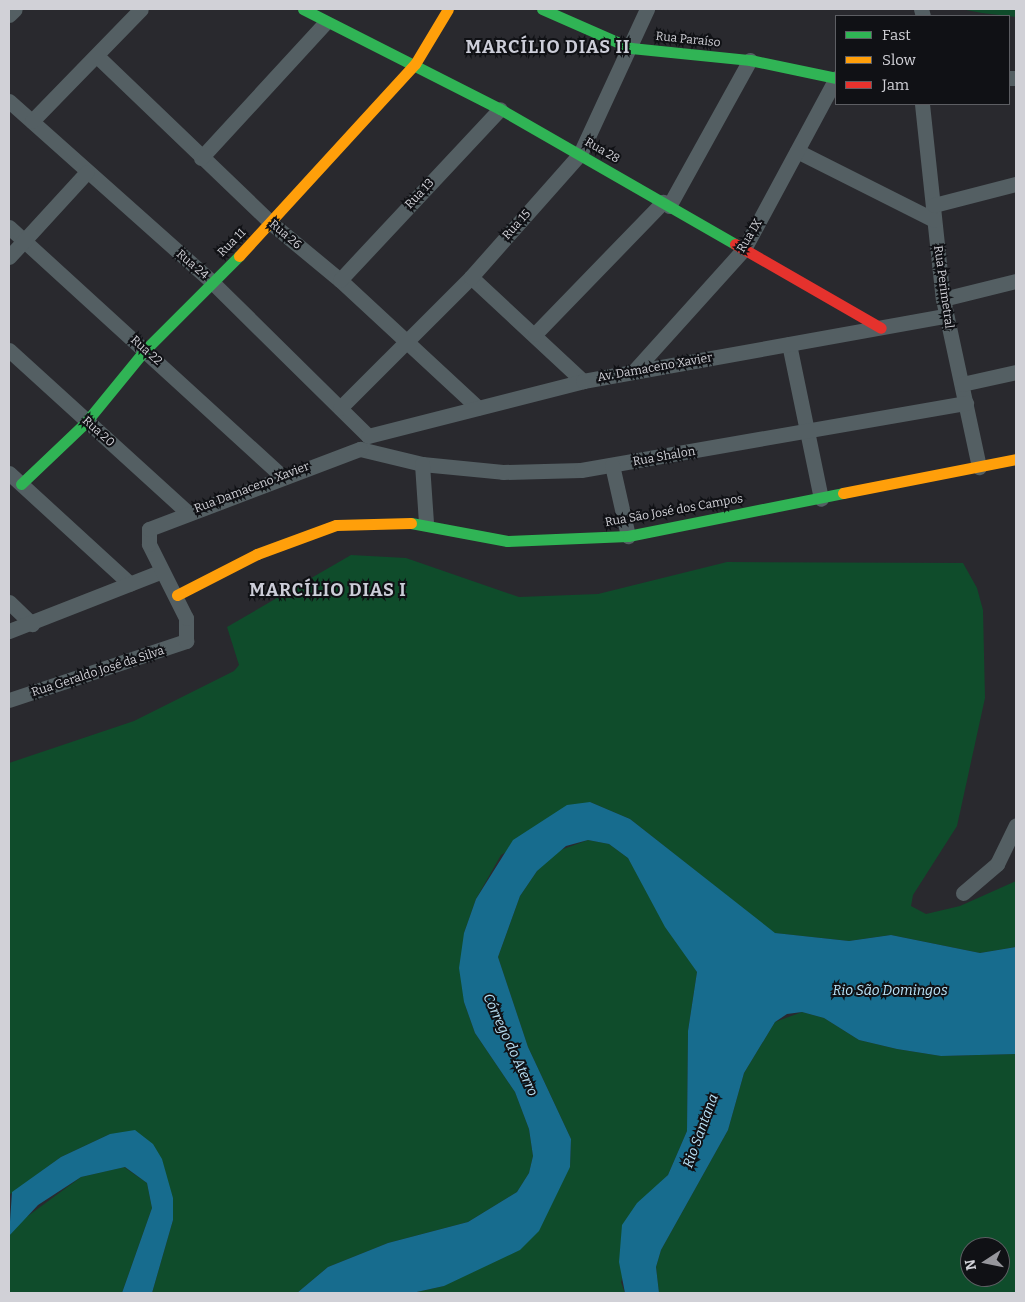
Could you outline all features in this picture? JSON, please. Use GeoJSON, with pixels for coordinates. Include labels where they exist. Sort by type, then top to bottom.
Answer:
{"type":"FeatureCollection","features":[{"type":"Feature","properties":{"kind":"street"},"geometry":{"type":"LineString","coordinates":[[9,15],[15,9]]}},
{"type":"Feature","properties":{"kind":"street"},"geometry":{"type":"LineString","coordinates":[[32,122],[141,9]]}},
{"type":"Feature","properties":{"kind":"street","name":"Rua 28"},"geometry":{"type":"LineString","coordinates":[[302,9],[326,23],[415,64],[500,109],[881,328]]}},
{"type":"Feature","properties":{"kind":"street","name":"Rua 11"},"geometry":{"type":"LineString","coordinates":[[21,484],[86,422],[145,350],[271,223],[415,64],[448,9]]}},
{"type":"Feature","properties":{"kind":"street","name":"Rua Paraíso"},"geometry":{"type":"LineString","coordinates":[[542,9],[631,48],[750,60],[835,78]]}},
{"type":"Feature","properties":{"kind":"street","name":"Rua 15"},"geometry":{"type":"LineString","coordinates":[[340,408],[407,344],[471,276],[580,154],[648,9]]}},
{"type":"Feature","properties":{"kind":"street"},"geometry":{"type":"LineString","coordinates":[[201,158],[326,23]]}},
{"type":"Feature","properties":{"kind":"street","name":"Rua 26"},"geometry":{"type":"LineString","coordinates":[[96,56],[271,223],[340,280],[478,408]]}},
{"type":"Feature","properties":{"kind":"street"},"geometry":{"type":"LineString","coordinates":[[535,334],[666,204],[750,60]]}},
{"type":"Feature","properties":{"kind":"street","name":"Rua IX"},"geometry":{"type":"LineString","coordinates":[[634,371],[744,249],[835,80]]}},
{"type":"Feature","properties":{"kind":"street","name":"Rua 24"},"geometry":{"type":"LineString","coordinates":[[9,101],[212,282],[340,408],[364,443]]}},
{"type":"Feature","properties":{"kind":"street","name":"Rua Perimetral"},"geometry":{"type":"LineString","coordinates":[[922,105],[943,299],[979,467]]}},
{"type":"Feature","properties":{"kind":"street","name":"Rua 13"},"geometry":{"type":"LineString","coordinates":[[340,280],[500,109]]}},
{"type":"Feature","properties":{"kind":"street"},"geometry":{"type":"LineString","coordinates":[[797,151],[934,213],[1016,184]]}},
{"type":"Feature","properties":{"kind":"street"},"geometry":{"type":"LineString","coordinates":[[9,257],[87,172]]}},
{"type":"Feature","properties":{"kind":"street","name":"Rua 22"},"geometry":{"type":"LineString","coordinates":[[9,227],[282,476]]}},
{"type":"Feature","properties":{"kind":"street"},"geometry":{"type":"LineString","coordinates":[[471,276],[583,381]]}},
{"type":"Feature","properties":{"kind":"street"},"geometry":{"type":"LineString","coordinates":[[943,299],[1016,281]]}},
{"type":"Feature","properties":{"kind":"street","name":"Av. Damaceno Xavier"},"geometry":{"type":"LineString","coordinates":[[364,443],[478,408],[583,381],[946,316]]}},
{"type":"Feature","properties":{"kind":"street"},"geometry":{"type":"LineString","coordinates":[[788,344],[821,499]]}},
{"type":"Feature","properties":{"kind":"street","name":"Rua 20"},"geometry":{"type":"LineString","coordinates":[[9,350],[188,513]]}},
{"type":"Feature","properties":{"kind":"street"},"geometry":{"type":"LineString","coordinates":[[962,384],[1016,372]]}},
{"type":"Feature","properties":{"kind":"street","name":"Rua Shalon"},"geometry":{"type":"LineString","coordinates":[[364,443],[422,464],[532,473],[612,465],[966,403]]}},
{"type":"Feature","properties":{"kind":"street","name":"Rua Damaceno Xavier"},"geometry":{"type":"LineString","coordinates":[[162,570],[148,532],[155,525],[364,443]]}},
{"type":"Feature","properties":{"kind":"street","name":"Rua São José dos Campos"},"geometry":{"type":"LineString","coordinates":[[177,594],[258,554],[336,524],[426,524],[507,541],[628,536],[1016,459]]}},
{"type":"Feature","properties":{"kind":"street"},"geometry":{"type":"LineString","coordinates":[[422,464],[426,524]]}},
{"type":"Feature","properties":{"kind":"street"},"geometry":{"type":"LineString","coordinates":[[612,465],[628,536]]}},
{"type":"Feature","properties":{"kind":"street"},"geometry":{"type":"LineString","coordinates":[[9,473],[130,584]]}},
{"type":"Feature","properties":{"kind":"street"},"geometry":{"type":"LineString","coordinates":[[9,632],[162,570],[177,594]]}},
{"type":"Feature","properties":{"kind":"street","name":"Rua Geraldo José da Silva"},"geometry":{"type":"LineString","coordinates":[[9,700],[186,640],[186,618],[177,594]]}},
{"type":"Feature","properties":{"kind":"street"},"geometry":{"type":"LineString","coordinates":[[9,602],[32,624]]}},
{"type":"Feature","properties":{"kind":"street"},"geometry":{"type":"LineString","coordinates":[[963,893],[998,864],[1016,825]]}},
{"type":"Feature","properties":{"kind":"green space"},"geometry":{"type":"Polygon","coordinates":[[[961,9],[1016,9],[1016,17],[1010,15],[961,9]]]}},
{"type":"Feature","properties":{"kind":"green space"},"geometry":{"type":"Polygon","coordinates":[[[351,555],[406,558],[519,597],[598,594],[727,562],[963,563],[977,588],[983,610],[985,698],[957,826],[913,895],[911,906],[926,914],[960,906],[1016,881],[1016,947],[980,953],[891,935],[849,941],[774,933],[630,819],[590,802],[501,855],[476,899],[464,933],[464,1002],[475,1033],[515,1092],[529,1129],[533,1156],[529,1173],[517,1192],[468,1222],[388,1243],[328,1267],[297,1293],[152,1293],[173,1220],[173,1198],[110,1134],[61,1157],[9,1195],[9,763],[134,721],[234,671],[239,665],[227,627],[351,555]]]}},
{"type":"Feature","properties":{"kind":"green space"},"geometry":{"type":"Polygon","coordinates":[[[588,840],[609,844],[628,858],[697,972],[688,1031],[687,1131],[668,1175],[658,1185],[621,1282],[625,1293],[412,1293],[444,1286],[570,1167],[571,1139],[528,1047],[498,957],[520,896],[537,871],[555,852],[588,840]]]}},
{"type":"Feature","properties":{"kind":"green space"},"geometry":{"type":"Polygon","coordinates":[[[802,1012],[824,1018],[859,1040],[897,1049],[941,1056],[1016,1054],[1016,1293],[659,1293],[656,1267],[661,1250],[728,1130],[744,1073],[775,1022],[802,1012]]]}},
{"type":"Feature","properties":{"kind":"green space"},"geometry":{"type":"Polygon","coordinates":[[[124,1167],[147,1183],[152,1208],[122,1293],[9,1293],[9,1236],[21,1221],[81,1177],[124,1167]]]}},
{"type":"Feature","properties":{"kind":"water","name":"Rio São Domingos"},"geometry":{"type":"Polygon","coordinates":[[[590,802],[630,819],[775,933],[849,941],[891,935],[980,953],[1016,947],[1016,1054],[941,1056],[897,1049],[859,1040],[824,1018],[802,1012],[787,1014],[775,1022],[744,1073],[728,1130],[661,1250],[656,1267],[659,1293],[625,1293],[619,1262],[622,1225],[637,1203],[668,1175],[687,1131],[688,1031],[697,972],[665,927],[628,858],[609,844],[588,840],[566,846],[537,871],[520,896],[498,957],[528,1047],[571,1139],[570,1167],[539,1231],[520,1250],[444,1286],[412,1293],[297,1293],[328,1267],[388,1243],[468,1222],[517,1192],[529,1173],[533,1156],[529,1129],[515,1092],[475,1033],[464,1002],[459,968],[464,933],[476,899],[513,840],[567,805],[590,802]]]}},
{"type":"Feature","properties":{"kind":"water"},"geometry":{"type":"Polygon","coordinates":[[[135,1130],[153,1144],[162,1159],[173,1198],[173,1220],[152,1293],[122,1293],[152,1208],[147,1183],[125,1167],[81,1177],[38,1205],[9,1236],[12,1192],[61,1157],[110,1134],[135,1130]]]}},
{"type":"Feature","properties":{"kind":"traffic: fast"},"geometry":{"type":"LineString","coordinates":[[303,9],[500,109],[735,244]]}},
{"type":"Feature","properties":{"kind":"traffic: fast"},"geometry":{"type":"LineString","coordinates":[[542,9],[631,48],[750,60],[835,78]]}},
{"type":"Feature","properties":{"kind":"traffic: fast"},"geometry":{"type":"LineString","coordinates":[[21,484],[86,422],[145,350],[239,256]]}},
{"type":"Feature","properties":{"kind":"traffic: fast"},"geometry":{"type":"LineString","coordinates":[[411,523],[507,541],[628,536],[843,493]]}},
{"type":"Feature","properties":{"kind":"traffic: slow"},"geometry":{"type":"LineString","coordinates":[[239,256],[415,64],[448,9]]}},
{"type":"Feature","properties":{"kind":"traffic: slow"},"geometry":{"type":"LineString","coordinates":[[843,493],[1016,459]]}},
{"type":"Feature","properties":{"kind":"traffic: slow"},"geometry":{"type":"LineString","coordinates":[[177,595],[257,554],[336,525],[411,523]]}},
{"type":"Feature","properties":{"kind":"traffic: jam"},"geometry":{"type":"LineString","coordinates":[[735,244],[881,328]]}},
{"type":"Feature","properties":{"kind":"district","name":"MARCÍLIO DIAS II"},"geometry":{"type":"Point","coordinates":[548,47]}},
{"type":"Feature","properties":{"kind":"district","name":"MARCÍLIO DIAS I"},"geometry":{"type":"Point","coordinates":[328,590]}},
{"type":"Feature","properties":{"kind":"water label","name":"Córrego do Aterro"},"geometry":{"type":"Point","coordinates":[510,1045]}},
{"type":"Feature","properties":{"kind":"water label","name":"Rio Santana"},"geometry":{"type":"Point","coordinates":[701,1131]}}]}
